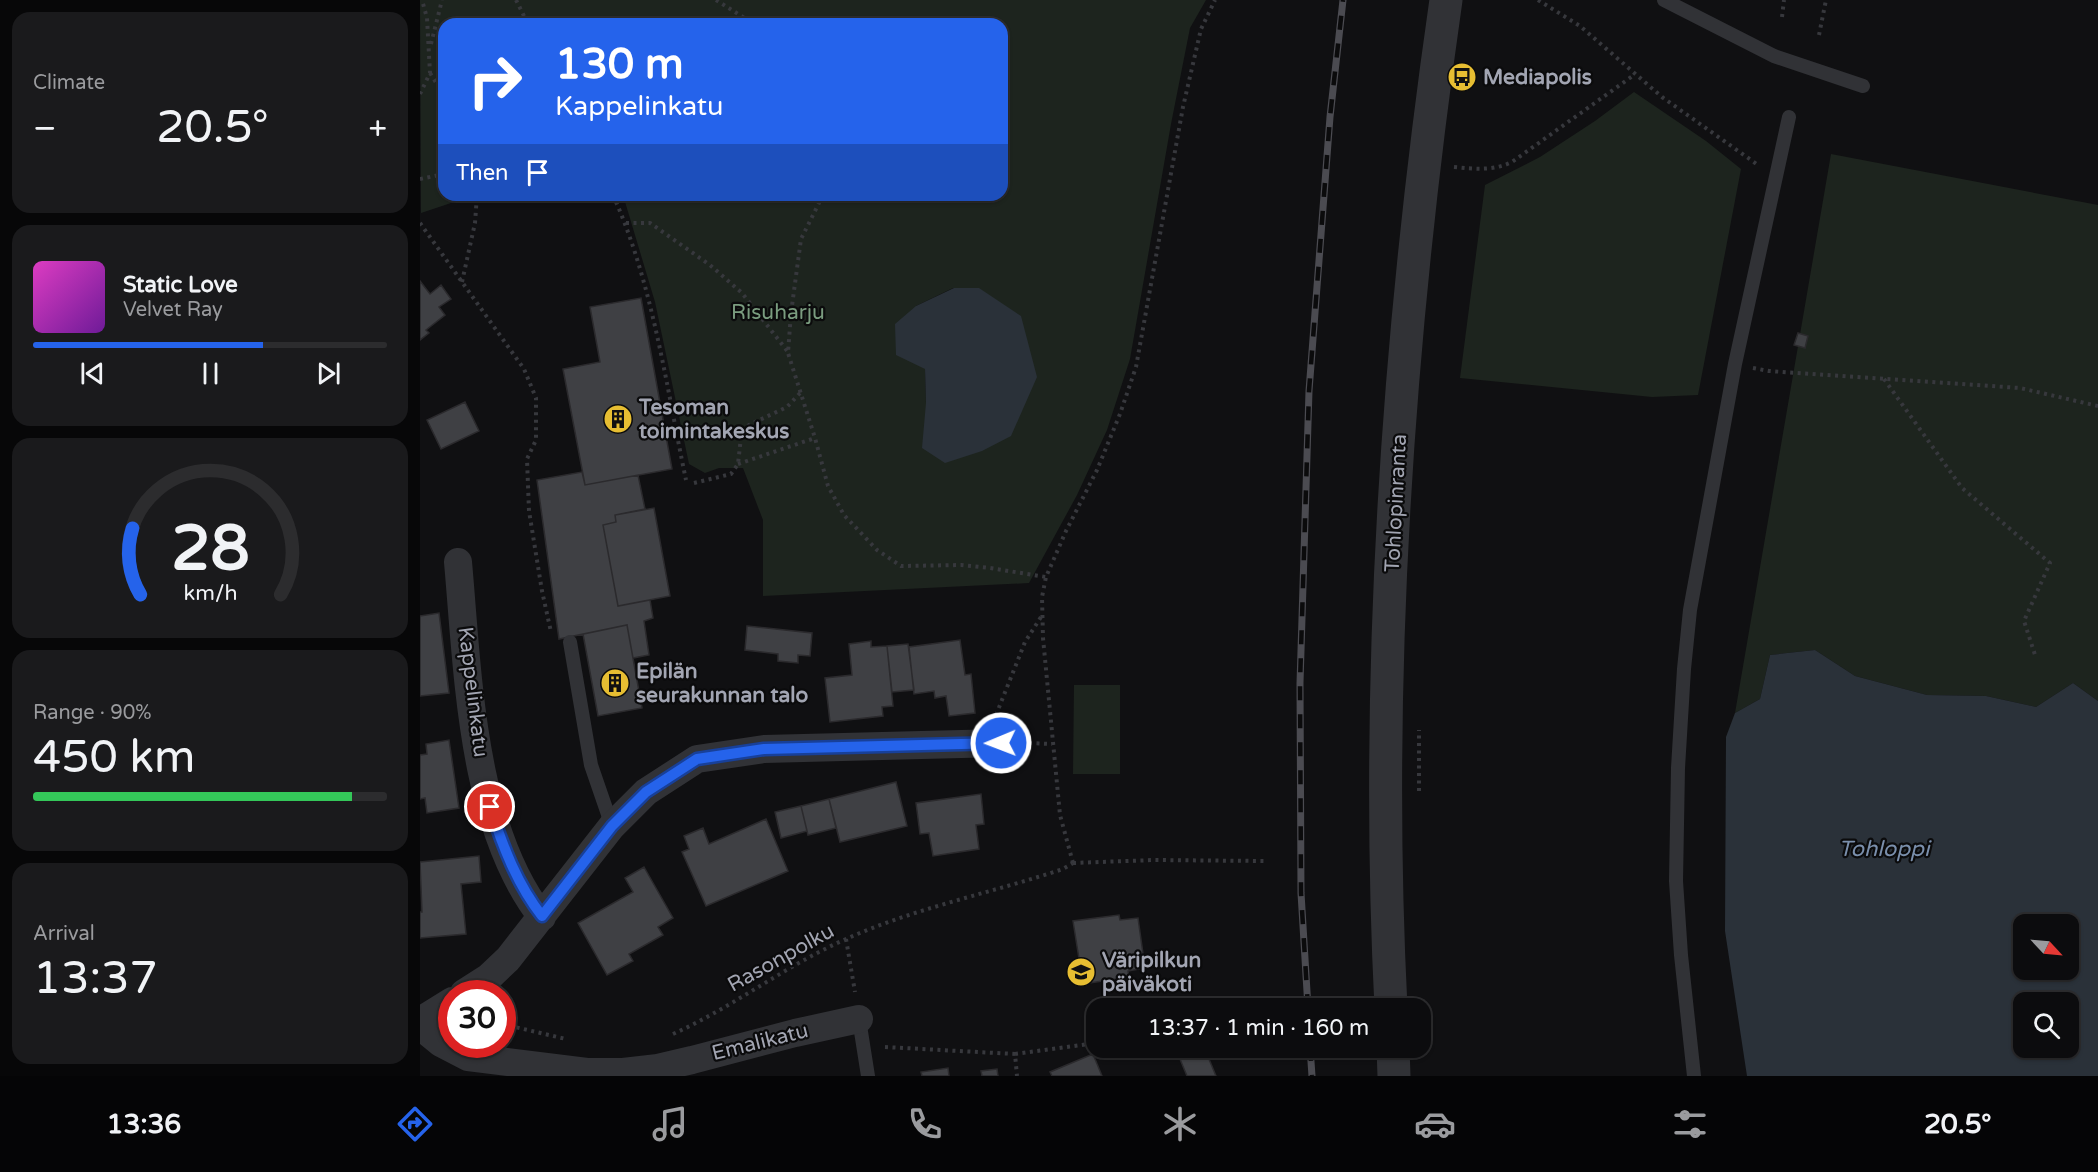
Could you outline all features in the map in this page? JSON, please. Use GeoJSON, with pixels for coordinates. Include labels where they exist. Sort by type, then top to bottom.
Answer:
{"type":"FeatureCollection","features":[{"type":"Feature","properties":{"kind":"street","name":"Tohlopinranta"},"geometry":{"type":"LineString","coordinates":[[1403,998],[1388,954],[1386,721],[1392,556],[1406,331],[1439,166],[1446,0]]}},
{"type":"Feature","properties":{"kind":"street","name":"Kappelinkatu"},"geometry":{"type":"LineString","coordinates":[[458,562],[472,716],[490,807],[512,867],[529,899],[542,916]]}},
{"type":"Feature","properties":{"kind":"street"},"geometry":{"type":"LineString","coordinates":[[484,980],[508,959],[612,826],[646,792],[697,759],[764,749],[992,743]]}},
{"type":"Feature","properties":{"kind":"street"},"geometry":{"type":"LineString","coordinates":[[420,1021],[438,1010]]}},
{"type":"Feature","properties":{"kind":"street","name":"Emalikatu"},"geometry":{"type":"LineString","coordinates":[[420,1026],[441,1043],[468,1057],[587,1072],[623,1072],[658,1068],[795,1032],[862,1032]]}},
{"type":"Feature","properties":{"kind":"street"},"geometry":{"type":"LineString","coordinates":[[1394,1076],[1402,1058]]}},
{"type":"Feature","properties":{"kind":"lane"},"geometry":{"type":"LineString","coordinates":[[1664,0],[1774,56],[1863,86]]}},
{"type":"Feature","properties":{"kind":"lane"},"geometry":{"type":"LineString","coordinates":[[1694,1076],[1676,881],[1678,768],[1684,669],[1690,610],[1735,364],[1789,117]]}},
{"type":"Feature","properties":{"kind":"lane"},"geometry":{"type":"LineString","coordinates":[[570,642],[591,765],[612,826]]}},
{"type":"Feature","properties":{"kind":"lane"},"geometry":{"type":"LineString","coordinates":[[862,1032],[868,1076]]}},
{"type":"Feature","properties":{"kind":"path"},"geometry":{"type":"LineString","coordinates":[[420,94],[430,72],[427,18],[422,0]]}},
{"type":"Feature","properties":{"kind":"path"},"geometry":{"type":"LineString","coordinates":[[430,47],[442,0]]}},
{"type":"Feature","properties":{"kind":"path"},"geometry":{"type":"LineString","coordinates":[[516,0],[525,18]]}},
{"type":"Feature","properties":{"kind":"path"},"geometry":{"type":"LineString","coordinates":[[716,0],[744,18]]}},
{"type":"Feature","properties":{"kind":"path"},"geometry":{"type":"LineString","coordinates":[[1215,0],[1201,29],[1188,85],[1136,367],[1097,470],[1046,577],[1041,617],[1060,815],[1073,863],[1154,860],[1264,861]]}},
{"type":"Feature","properties":{"kind":"path"},"geometry":{"type":"LineString","coordinates":[[1538,0],[1580,26],[1634,75],[1716,137],[1757,164],[1774,184]]}},
{"type":"Feature","properties":{"kind":"path"},"geometry":{"type":"LineString","coordinates":[[1782,17],[1785,0]]}},
{"type":"Feature","properties":{"kind":"path"},"geometry":{"type":"LineString","coordinates":[[1819,35],[1826,0]]}},
{"type":"Feature","properties":{"kind":"path"},"geometry":{"type":"LineString","coordinates":[[430,72],[438,85]]}},
{"type":"Feature","properties":{"kind":"path"},"geometry":{"type":"LineString","coordinates":[[1439,166],[1488,169],[1512,162],[1634,75]]}},
{"type":"Feature","properties":{"kind":"path"},"geometry":{"type":"LineString","coordinates":[[1439,166],[1456,157]]}},
{"type":"Feature","properties":{"kind":"path"},"geometry":{"type":"LineString","coordinates":[[420,179],[438,175]]}},
{"type":"Feature","properties":{"kind":"path"},"geometry":{"type":"LineString","coordinates":[[462,283],[475,223],[477,201]]}},
{"type":"Feature","properties":{"kind":"path"},"geometry":{"type":"LineString","coordinates":[[616,201],[626,223],[649,302],[686,480]]}},
{"type":"Feature","properties":{"kind":"path"},"geometry":{"type":"LineString","coordinates":[[788,353],[801,239],[820,201]]}},
{"type":"Feature","properties":{"kind":"path"},"geometry":{"type":"LineString","coordinates":[[626,223],[650,223],[711,265],[742,293],[788,353],[828,486],[844,515],[877,550],[901,566],[961,565],[1046,577]]}},
{"type":"Feature","properties":{"kind":"path"},"geometry":{"type":"LineString","coordinates":[[420,224],[524,369],[536,398],[536,440],[527,459],[529,511],[542,591],[555,649],[573,663]]}},
{"type":"Feature","properties":{"kind":"path"},"geometry":{"type":"LineString","coordinates":[[1735,364],[1769,371],[2020,388],[2098,406]]}},
{"type":"Feature","properties":{"kind":"path"},"geometry":{"type":"LineString","coordinates":[[1883,379],[1962,488],[2050,563],[2024,621],[2036,658]]}},
{"type":"Feature","properties":{"kind":"path"},"geometry":{"type":"LineString","coordinates":[[694,483],[731,474],[738,464],[741,437],[749,425],[787,407],[801,392]]}},
{"type":"Feature","properties":{"kind":"path"},"geometry":{"type":"LineString","coordinates":[[738,464],[815,438]]}},
{"type":"Feature","properties":{"kind":"path"},"geometry":{"type":"LineString","coordinates":[[992,743],[1025,642],[1041,617]]}},
{"type":"Feature","properties":{"kind":"path"},"geometry":{"type":"LineString","coordinates":[[1419,720],[1419,802]]}},
{"type":"Feature","properties":{"kind":"path","name":"Rasonpolku"},"geometry":{"type":"LineString","coordinates":[[668,1036],[699,1022],[793,965],[846,939],[891,921],[1064,869],[1073,863]]}},
{"type":"Feature","properties":{"kind":"path"},"geometry":{"type":"LineString","coordinates":[[846,939],[862,1032],[1015,1054],[1086,1044]]}},
{"type":"Feature","properties":{"kind":"path"},"geometry":{"type":"LineString","coordinates":[[516,1027],[569,1039]]}},
{"type":"Feature","properties":{"kind":"path"},"geometry":{"type":"LineString","coordinates":[[1015,1054],[1017,1076]]}},
{"type":"Feature","properties":{"kind":"green space","name":"Risuharju"},"geometry":{"type":"Polygon","coordinates":[[[420,0],[1206,0],[1190,28],[1130,359],[1107,430],[1077,495],[1029,583],[763,596],[763,520],[743,468],[719,468],[705,473],[689,464],[655,302],[625,201],[1008,201],[1008,18],[438,18],[438,201],[457,201],[421,213],[420,0]],[[953,288],[916,306],[925,369],[926,403],[979,288],[953,288]]]}},
{"type":"Feature","properties":{"kind":"green space"},"geometry":{"type":"Polygon","coordinates":[[[1634,92],[1706,141],[1741,169],[1698,395],[1652,397],[1460,378],[1485,185],[1540,157],[1634,92]]]}},
{"type":"Feature","properties":{"kind":"green space"},"geometry":{"type":"Polygon","coordinates":[[[1831,154],[2098,205],[2098,701],[2073,683],[2036,707],[1986,696],[1927,695],[1855,676],[1815,650],[1770,655],[1760,699],[1735,713],[1831,154]]]}},
{"type":"Feature","properties":{"kind":"green space"},"geometry":{"type":"Polygon","coordinates":[[[1074,685],[1120,685],[1120,774],[1073,774],[1074,685]]]}},
{"type":"Feature","properties":{"kind":"water"},"geometry":{"type":"Polygon","coordinates":[[[954,288],[979,288],[1021,316],[1037,377],[1011,436],[982,451],[945,463],[922,448],[926,403],[925,369],[896,355],[895,324],[916,306],[954,288]]]}},
{"type":"Feature","properties":{"kind":"water","name":"Tohloppi"},"geometry":{"type":"Polygon","coordinates":[[[1815,650],[1855,676],[1927,695],[1986,696],[2036,707],[2073,683],[2098,701],[2098,1076],[1747,1076],[1725,931],[1726,737],[1735,713],[1760,699],[1770,655],[1815,650]]]}},
{"type":"Feature","properties":{"kind":"building"},"geometry":{"type":"Polygon","coordinates":[[[420,281],[430,294],[441,285],[451,299],[439,307],[445,315],[426,330],[429,333],[420,340],[420,281]]]}},
{"type":"Feature","properties":{"kind":"building","name":"Tesoman toimintakeskus"},"geometry":{"type":"Polygon","coordinates":[[[641,298],[672,469],[585,485],[563,369],[600,362],[590,307],[641,298]]]}},
{"type":"Feature","properties":{"kind":"building"},"geometry":{"type":"Polygon","coordinates":[[[1798,333],[1808,336],[1805,348],[1794,345],[1798,333]]]}},
{"type":"Feature","properties":{"kind":"building"},"geometry":{"type":"Polygon","coordinates":[[[465,402],[479,431],[441,449],[427,420],[465,402]]]}},
{"type":"Feature","properties":{"kind":"building"},"geometry":{"type":"Polygon","coordinates":[[[582,472],[585,485],[638,475],[645,509],[615,515],[616,522],[603,525],[618,606],[650,600],[653,618],[644,621],[649,655],[633,658],[627,625],[559,639],[537,480],[582,472]]]}},
{"type":"Feature","properties":{"kind":"building"},"geometry":{"type":"Polygon","coordinates":[[[654,508],[670,596],[618,606],[603,525],[616,522],[615,515],[654,508]]]}},
{"type":"Feature","properties":{"kind":"building"},"geometry":{"type":"Polygon","coordinates":[[[439,613],[449,693],[420,696],[420,616],[439,613]]]}},
{"type":"Feature","properties":{"kind":"building","name":"Epilän seurakunnan talo"},"geometry":{"type":"Polygon","coordinates":[[[627,625],[642,708],[598,716],[583,634],[627,625]]]}},
{"type":"Feature","properties":{"kind":"building"},"geometry":{"type":"Polygon","coordinates":[[[747,626],[812,633],[810,656],[798,655],[798,663],[778,661],[778,654],[745,650],[747,626]]]}},
{"type":"Feature","properties":{"kind":"building"},"geometry":{"type":"Polygon","coordinates":[[[960,640],[965,675],[971,674],[975,713],[949,716],[946,696],[935,698],[934,691],[914,694],[909,647],[960,640]]]}},
{"type":"Feature","properties":{"kind":"building"},"geometry":{"type":"Polygon","coordinates":[[[871,641],[871,647],[887,646],[893,706],[882,707],[883,716],[830,722],[825,678],[852,675],[849,644],[871,641]]]}},
{"type":"Feature","properties":{"kind":"building"},"geometry":{"type":"Polygon","coordinates":[[[908,644],[914,690],[892,692],[887,646],[908,644]]]}},
{"type":"Feature","properties":{"kind":"building"},"geometry":{"type":"Polygon","coordinates":[[[449,740],[459,808],[427,813],[425,798],[420,799],[420,755],[427,754],[426,744],[449,740]]]}},
{"type":"Feature","properties":{"kind":"building"},"geometry":{"type":"Polygon","coordinates":[[[896,782],[907,826],[840,842],[829,799],[896,782]]]}},
{"type":"Feature","properties":{"kind":"building"},"geometry":{"type":"Polygon","coordinates":[[[981,794],[984,824],[976,825],[979,849],[933,856],[929,833],[920,834],[916,803],[981,794]]]}},
{"type":"Feature","properties":{"kind":"building"},"geometry":{"type":"Polygon","coordinates":[[[829,799],[836,828],[808,835],[801,806],[829,799]]]}},
{"type":"Feature","properties":{"kind":"building"},"geometry":{"type":"Polygon","coordinates":[[[801,806],[807,831],[781,838],[775,812],[801,806]]]}},
{"type":"Feature","properties":{"kind":"building"},"geometry":{"type":"Polygon","coordinates":[[[766,819],[788,871],[706,906],[682,852],[689,849],[684,836],[703,828],[709,844],[766,819]]]}},
{"type":"Feature","properties":{"kind":"building"},"geometry":{"type":"Polygon","coordinates":[[[479,856],[481,882],[461,884],[466,934],[420,938],[420,912],[422,912],[420,862],[479,856]]]}},
{"type":"Feature","properties":{"kind":"building"},"geometry":{"type":"Polygon","coordinates":[[[644,867],[673,918],[658,927],[663,935],[629,954],[633,961],[607,975],[578,923],[633,892],[625,878],[644,867]]]}},
{"type":"Feature","properties":{"kind":"building"},"geometry":{"type":"Polygon","coordinates":[[[1119,915],[1120,920],[1138,918],[1145,968],[1128,971],[1129,977],[1083,984],[1073,921],[1119,915]]]}},
{"type":"Feature","properties":{"kind":"building"},"geometry":{"type":"Polygon","coordinates":[[[1086,1057],[1095,1058],[1102,1076],[1052,1076],[1050,1072],[1086,1057]]]}},
{"type":"Feature","properties":{"kind":"building"},"geometry":{"type":"Polygon","coordinates":[[[1180,1058],[1209,1058],[1216,1076],[1187,1076],[1180,1058]]]}},
{"type":"Feature","properties":{"kind":"building"},"geometry":{"type":"Polygon","coordinates":[[[948,1068],[949,1076],[922,1076],[921,1072],[948,1068]]]}},
{"type":"Feature","properties":{"kind":"building"},"geometry":{"type":"Polygon","coordinates":[[[997,1069],[998,1076],[982,1076],[981,1071],[997,1069]]]}},
{"type":"Feature","properties":{"kind":"railway"},"geometry":{"type":"LineString","coordinates":[[1307,998],[1301,893],[1300,683],[1309,391],[1330,117],[1343,0]]}},
{"type":"Feature","properties":{"kind":"railway"},"geometry":{"type":"LineString","coordinates":[[1311,1058],[1312,1076]]}},
{"type":"Feature","properties":{"kind":"place","name":"Mediapolis"},"geometry":{"type":"Point","coordinates":[1462,77]}},
{"type":"Feature","properties":{"kind":"place","name":"Tesoman toimintakeskus"},"geometry":{"type":"Point","coordinates":[618,419]}},
{"type":"Feature","properties":{"kind":"place","name":"Epilän seurakunnan talo"},"geometry":{"type":"Point","coordinates":[615,683]}},
{"type":"Feature","properties":{"kind":"place","name":"Väripilkun päiväkoti"},"geometry":{"type":"Point","coordinates":[1081,972]}},
{"type":"Feature","properties":{"kind":"route"},"geometry":{"type":"LineString","coordinates":[[490,807],[512,867],[529,899],[542,916],[612,826],[646,792],[697,759],[764,749],[1001,743]]}}]}
